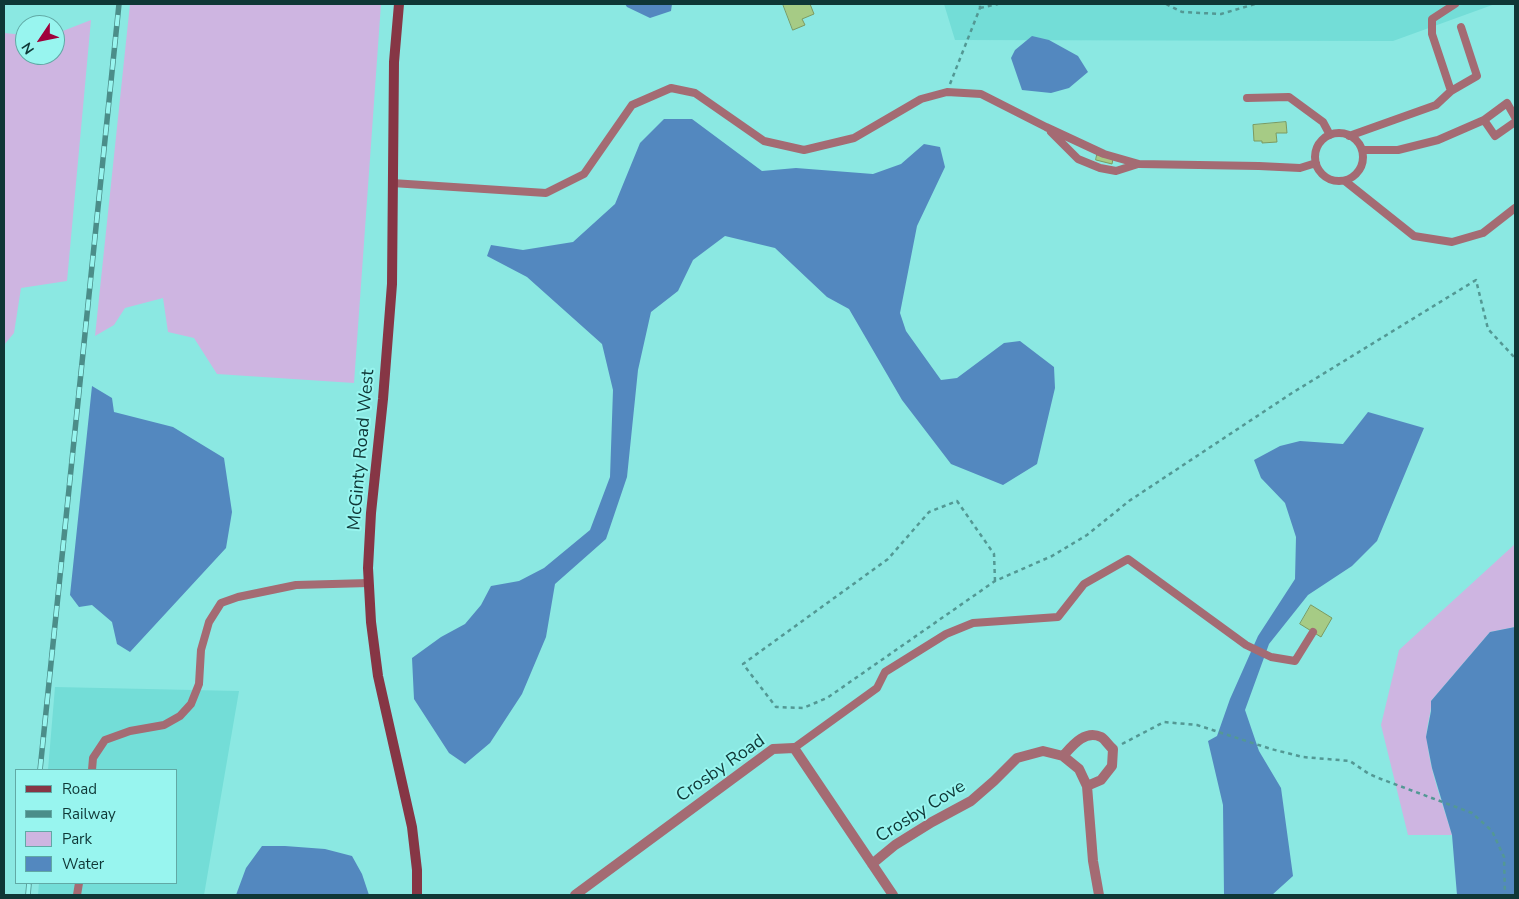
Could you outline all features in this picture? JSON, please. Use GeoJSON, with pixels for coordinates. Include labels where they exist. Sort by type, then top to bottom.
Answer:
{"type":"FeatureCollection","features":[{"type":"Feature","properties":{"kind":"main road","name":"McGinty Road West"},"geometry":{"type":"LineString","coordinates":[[399,4],[394,62],[392,284],[383,399],[371,513],[368,568],[371,622],[378,676],[412,827],[417,870],[417,895]]}},
{"type":"Feature","properties":{"kind":"street"},"geometry":{"type":"LineString","coordinates":[[1087,786],[1101,780],[1112,766],[1112,749],[1101,737],[1088,735],[1075,743],[1063,756],[1079,769],[1087,786],[1093,861],[1099,895]]}},
{"type":"Feature","properties":{"kind":"street","name":"Crosby Road"},"geometry":{"type":"LineString","coordinates":[[575,895],[773,749],[794,748],[893,895]]}},
{"type":"Feature","properties":{"kind":"street","name":"Crosby Cove"},"geometry":{"type":"LineString","coordinates":[[872,864],[895,845],[971,801],[1017,758],[1043,751],[1063,756]]}},
{"type":"Feature","properties":{"kind":"lane"},"geometry":{"type":"LineString","coordinates":[[1452,92],[1432,34],[1432,19],[1455,4]]}},
{"type":"Feature","properties":{"kind":"lane"},"geometry":{"type":"LineString","coordinates":[[1349,136],[1436,105],[1477,76],[1461,27]]}},
{"type":"Feature","properties":{"kind":"lane"},"geometry":{"type":"LineString","coordinates":[[392,183],[546,193],[584,174],[632,105],[671,88],[695,92],[764,141],[804,150],[854,138],[921,99],[947,92],[981,94],[1104,154],[1139,164],[1300,168],[1316,163]]}},
{"type":"Feature","properties":{"kind":"lane"},"geometry":{"type":"LineString","coordinates":[[1247,98],[1289,97],[1323,122],[1330,135]]}},
{"type":"Feature","properties":{"kind":"lane"},"geometry":{"type":"LineString","coordinates":[[1362,150],[1398,150],[1438,140],[1484,120],[1507,104],[1515,117]]}},
{"type":"Feature","properties":{"kind":"lane"},"geometry":{"type":"LineString","coordinates":[[1484,120],[1496,136],[1515,122]]}},
{"type":"Feature","properties":{"kind":"lane"},"geometry":{"type":"LineString","coordinates":[[1046,127],[1078,159],[1100,168],[1116,171],[1139,164]]}},
{"type":"Feature","properties":{"kind":"lane"},"geometry":{"type":"LineString","coordinates":[[1357,142],[1362,131]]}},
{"type":"Feature","properties":{"kind":"lane"},"geometry":{"type":"LineString","coordinates":[[1340,134],[1349,136],[1357,142],[1362,150],[1363,160],[1360,169],[1354,176],[1345,181],[1327,178],[1320,172],[1316,163],[1315,155],[1318,146],[1330,135],[1340,134]]}},
{"type":"Feature","properties":{"kind":"lane"},"geometry":{"type":"LineString","coordinates":[[1345,181],[1414,236],[1442,241],[1452,242],[1483,233],[1515,208]]}},
{"type":"Feature","properties":{"kind":"lane"},"geometry":{"type":"LineString","coordinates":[[794,748],[877,688],[885,672],[946,634],[973,623],[1058,616],[1084,584],[1128,559],[1246,645],[1271,657],[1295,661],[1313,632]]}},
{"type":"Feature","properties":{"kind":"lane"},"geometry":{"type":"LineString","coordinates":[[92,769],[93,758],[104,740],[130,731],[164,725],[180,716],[191,704],[199,684],[201,650],[209,622],[221,603],[238,597],[296,585],[369,583]]}},
{"type":"Feature","properties":{"kind":"path"},"geometry":{"type":"LineString","coordinates":[[947,92],[980,4]]}},
{"type":"Feature","properties":{"kind":"path"},"geometry":{"type":"LineString","coordinates":[[980,8],[998,4]]}},
{"type":"Feature","properties":{"kind":"path"},"geometry":{"type":"LineString","coordinates":[[1166,4],[1182,12],[1221,14],[1255,4]]}},
{"type":"Feature","properties":{"kind":"path"},"geometry":{"type":"LineString","coordinates":[[996,581],[994,554],[957,501],[929,512],[888,559],[743,664],[776,707],[803,708],[827,698],[996,581],[1052,556],[1087,535],[1129,501],[1292,393],[1476,280],[1488,329],[1515,358]]}},
{"type":"Feature","properties":{"kind":"path"},"geometry":{"type":"LineString","coordinates":[[1112,749],[1164,722],[1197,725],[1271,749],[1303,757],[1350,761],[1369,774],[1472,813],[1492,831],[1504,857],[1505,895]]}},
{"type":"Feature","properties":{"kind":"shaded area"},"geometry":{"type":"Polygon","coordinates":[[[944,4],[1495,4],[1393,41],[955,40],[944,4]]]}},
{"type":"Feature","properties":{"kind":"shaded area"},"geometry":{"type":"Polygon","coordinates":[[[55,687],[239,691],[204,895],[38,895],[39,884],[178,884],[178,769],[48,769],[55,687]]]}},
{"type":"Feature","properties":{"kind":"green space"},"geometry":{"type":"Polygon","coordinates":[[[130,4],[381,4],[354,383],[217,374],[194,338],[168,332],[163,298],[125,308],[114,325],[95,336],[130,4]]]}},
{"type":"Feature","properties":{"kind":"green space"},"geometry":{"type":"Polygon","coordinates":[[[91,20],[67,281],[21,288],[14,333],[4,345],[4,33],[15,34],[15,65],[65,65],[65,30],[91,20]]]}},
{"type":"Feature","properties":{"kind":"green space"},"geometry":{"type":"Polygon","coordinates":[[[1515,544],[1515,627],[1490,632],[1431,701],[1427,735],[1429,752],[1434,776],[1452,835],[1408,835],[1381,725],[1399,650],[1515,544]]]}},
{"type":"Feature","properties":{"kind":"water"},"geometry":{"type":"Polygon","coordinates":[[[625,4],[672,4],[671,11],[650,18],[627,7],[625,4]]]}},
{"type":"Feature","properties":{"kind":"water"},"geometry":{"type":"Polygon","coordinates":[[[1032,36],[1049,40],[1078,56],[1088,72],[1069,88],[1051,93],[1022,90],[1011,58],[1015,50],[1032,36]]]}},
{"type":"Feature","properties":{"kind":"water"},"geometry":{"type":"Polygon","coordinates":[[[664,119],[692,119],[762,171],[796,168],[873,174],[901,164],[924,144],[940,147],[945,167],[917,226],[900,313],[906,331],[941,380],[957,378],[1004,343],[1020,341],[1054,367],[1055,388],[1037,464],[1003,485],[951,464],[902,400],[849,309],[827,297],[775,248],[725,236],[693,260],[678,291],[651,312],[638,370],[627,477],[606,539],[555,584],[546,637],[522,694],[490,743],[465,764],[449,753],[414,699],[412,658],[441,637],[465,624],[481,605],[491,586],[519,581],[544,568],[590,530],[610,477],[613,390],[602,344],[527,277],[487,256],[491,245],[523,250],[573,242],[615,204],[640,143],[664,119]]]}},
{"type":"Feature","properties":{"kind":"water"},"geometry":{"type":"Polygon","coordinates":[[[92,386],[112,398],[114,412],[173,427],[224,458],[232,512],[226,548],[130,652],[117,644],[112,622],[92,605],[79,607],[70,595],[92,386]]]}},
{"type":"Feature","properties":{"kind":"water"},"geometry":{"type":"Polygon","coordinates":[[[1368,412],[1424,428],[1377,541],[1352,566],[1308,595],[1269,644],[1245,710],[1259,751],[1281,788],[1293,876],[1272,895],[1224,895],[1223,805],[1208,741],[1217,736],[1230,699],[1258,636],[1295,579],[1296,537],[1285,503],[1261,478],[1254,460],[1280,446],[1300,441],[1343,444],[1368,412]]]}},
{"type":"Feature","properties":{"kind":"water"},"geometry":{"type":"Polygon","coordinates":[[[1515,627],[1515,895],[1457,895],[1452,835],[1432,768],[1426,737],[1431,701],[1490,632],[1515,627]]]}},
{"type":"Feature","properties":{"kind":"water"},"geometry":{"type":"Polygon","coordinates":[[[262,846],[325,849],[352,856],[362,874],[369,895],[236,895],[246,868],[262,846]]]}},
{"type":"Feature","properties":{"kind":"building"},"geometry":{"type":"Polygon","coordinates":[[[783,4],[810,4],[814,14],[802,19],[805,25],[793,30],[783,4]]]}},
{"type":"Feature","properties":{"kind":"building"},"geometry":{"type":"Polygon","coordinates":[[[1286,122],[1287,133],[1276,133],[1277,142],[1262,143],[1262,141],[1254,141],[1253,125],[1286,122]]]}},
{"type":"Feature","properties":{"kind":"building"},"geometry":{"type":"Polygon","coordinates":[[[1097,155],[1113,159],[1112,164],[1096,160],[1097,155]]]}},
{"type":"Feature","properties":{"kind":"building"},"geometry":{"type":"Polygon","coordinates":[[[1311,605],[1332,618],[1321,637],[1300,624],[1311,605]]]}},
{"type":"Feature","properties":{"kind":"railway"},"geometry":{"type":"LineString","coordinates":[[40,769],[119,4]]}},
{"type":"Feature","properties":{"kind":"railway"},"geometry":{"type":"LineString","coordinates":[[28,895],[29,884]]}}]}
